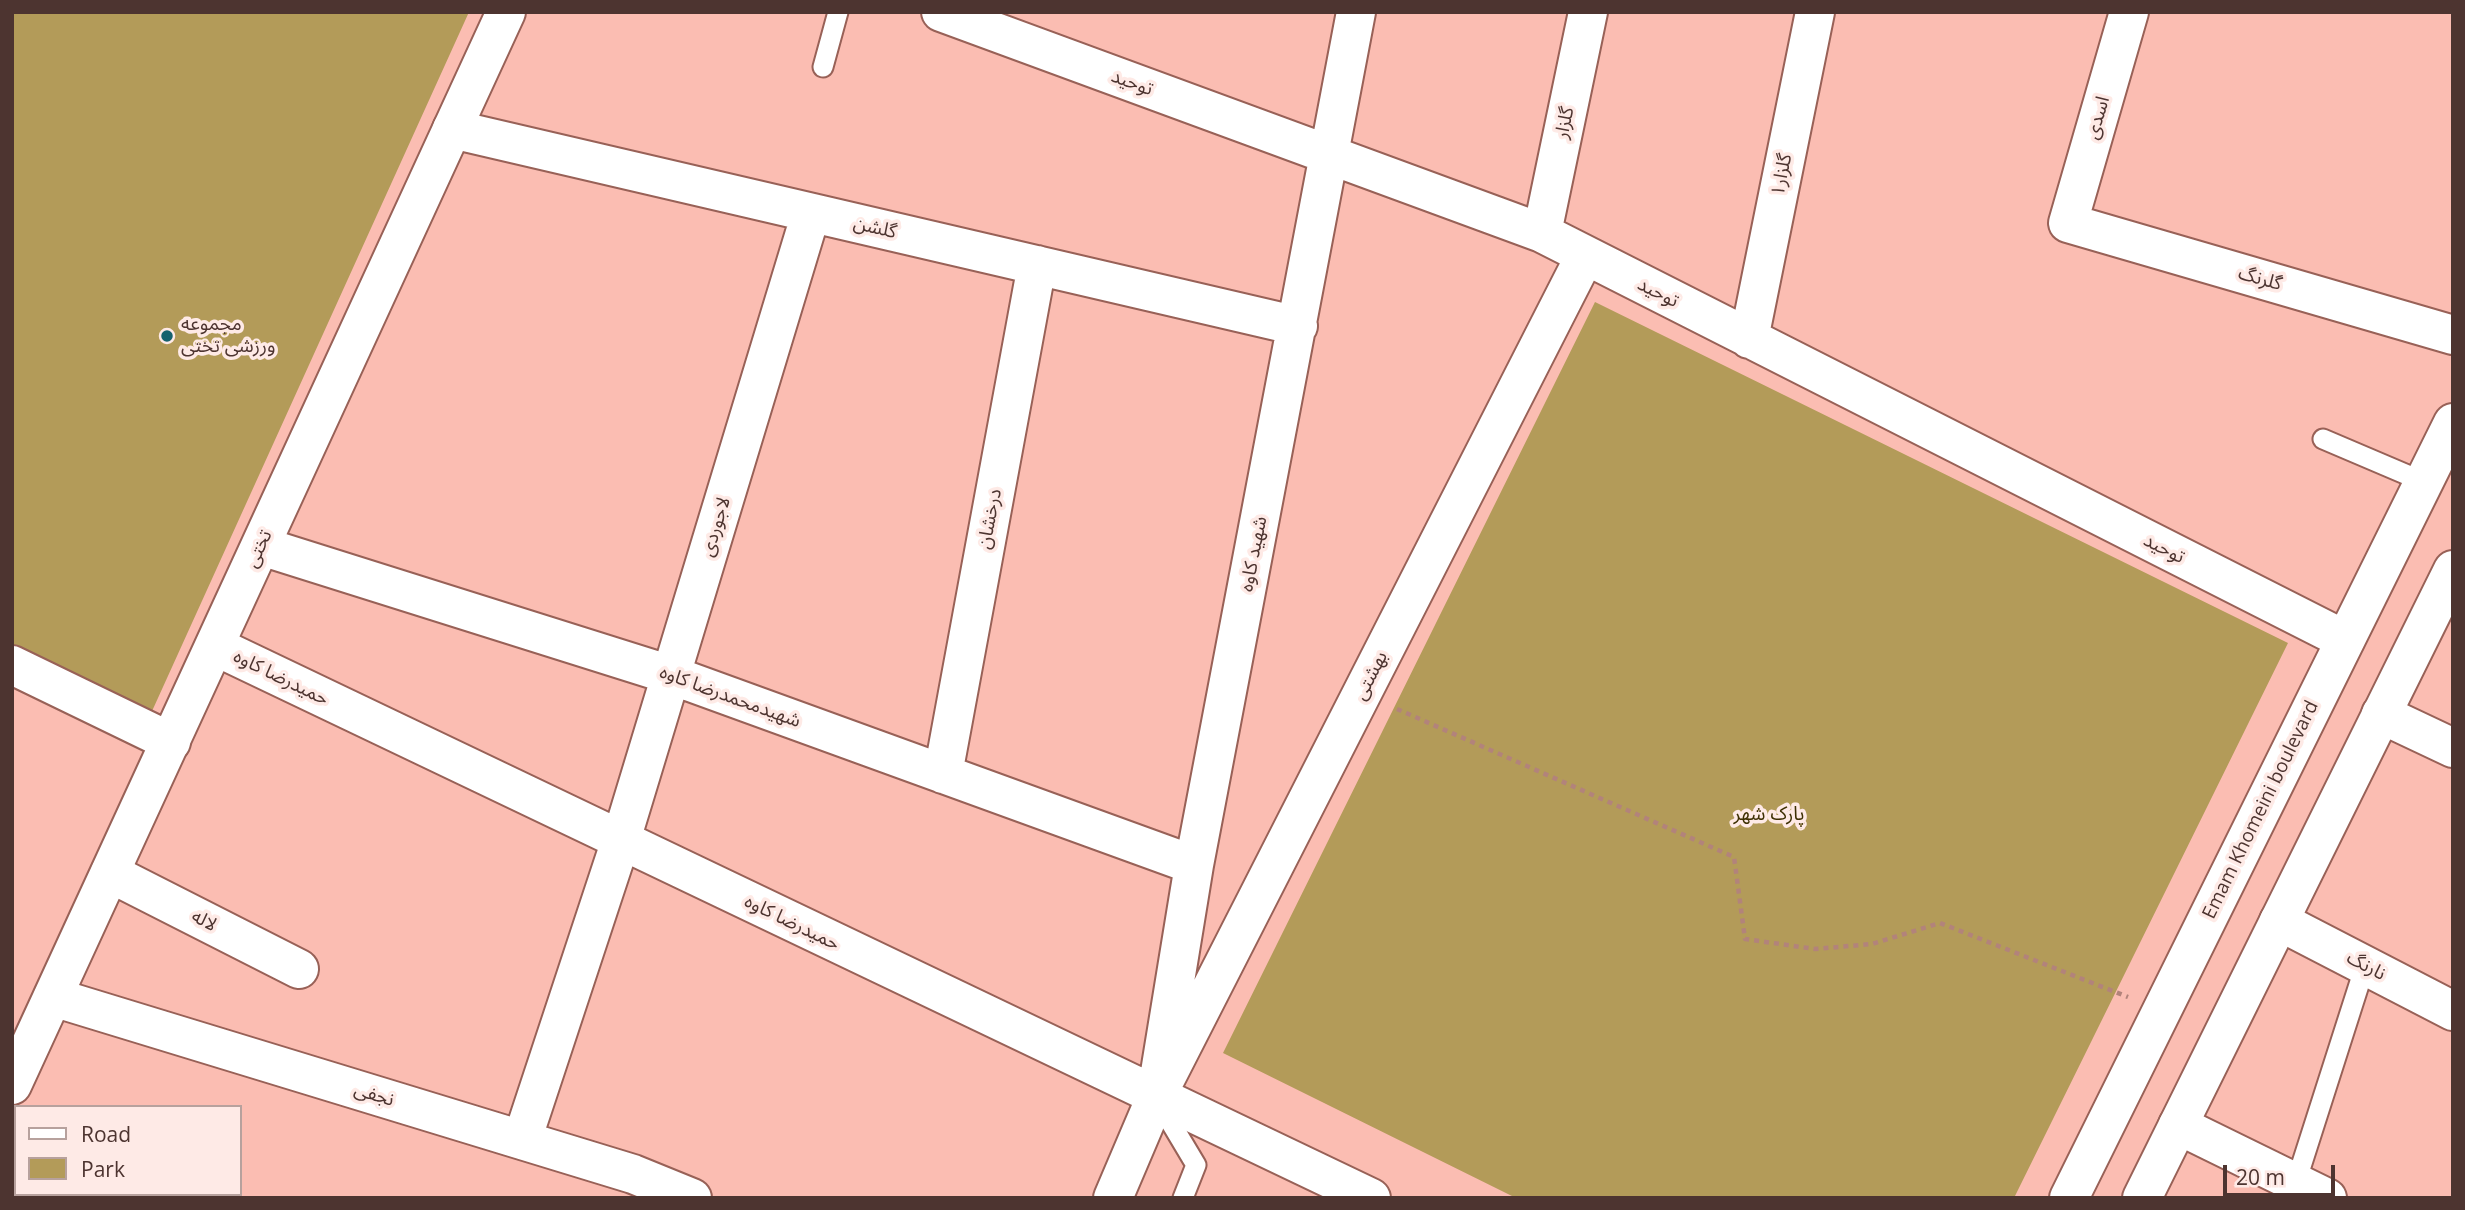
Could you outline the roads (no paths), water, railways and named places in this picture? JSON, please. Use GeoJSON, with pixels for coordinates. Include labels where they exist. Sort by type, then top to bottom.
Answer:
{"type":"FeatureCollection","features":[{"type":"Feature","properties":{"kind":"street","name":"تختی"},"geometry":{"type":"LineString","coordinates":[[12,1085],[506,12]]}},
{"type":"Feature","properties":{"kind":"street","name":"توحید"},"geometry":{"type":"LineString","coordinates":[[941,12],[1542,233],[2345,640]]}},
{"type":"Feature","properties":{"kind":"street","name":"شهید کاوه"},"geometry":{"type":"LineString","coordinates":[[1156,1097],[1194,864],[1356,12]]}},
{"type":"Feature","properties":{"kind":"street","name":"گلزار"},"geometry":{"type":"LineString","coordinates":[[1542,233],[1588,12]]}},
{"type":"Feature","properties":{"kind":"street","name":"گلزار۱"},"geometry":{"type":"LineString","coordinates":[[1749,339],[1815,12]]}},
{"type":"Feature","properties":{"kind":"street","name":"اسدی"},"geometry":{"type":"LineString","coordinates":[[2068,223],[2129,12]]}},
{"type":"Feature","properties":{"kind":"street","name":"گلشن"},"geometry":{"type":"LineString","coordinates":[[452,129],[1298,326]]}},
{"type":"Feature","properties":{"kind":"street","name":"لاجوردی"},"geometry":{"type":"LineString","coordinates":[[522,1140],[621,841],[811,213]]}},
{"type":"Feature","properties":{"kind":"street","name":"گلرنگ"},"geometry":{"type":"LineString","coordinates":[[2068,223],[2453,335]]}},
{"type":"Feature","properties":{"kind":"street","name":"بهشتی"},"geometry":{"type":"LineString","coordinates":[[1156,1097],[1586,256]]}},
{"type":"Feature","properties":{"kind":"street","name":"درخشان"},"geometry":{"type":"LineString","coordinates":[[943,774],[1037,265]]}},
{"type":"Feature","properties":{"kind":"street","name":"Emam Khomeini boulevard"},"geometry":{"type":"LineString","coordinates":[[2069,1198],[2453,423]]}},
{"type":"Feature","properties":{"kind":"street","name":"شهیدمحمدرضا کاوه"},"geometry":{"type":"LineString","coordinates":[[261,546],[671,675],[1194,864]]}},
{"type":"Feature","properties":{"kind":"street"},"geometry":{"type":"LineString","coordinates":[[2141,1198],[2453,570]]}},
{"type":"Feature","properties":{"kind":"street","name":"حمیدرضا کاوه"},"geometry":{"type":"LineString","coordinates":[[215,646],[1371,1198]]}},
{"type":"Feature","properties":{"kind":"street"},"geometry":{"type":"LineString","coordinates":[[12,665],[171,742]]}},
{"type":"Feature","properties":{"kind":"street"},"geometry":{"type":"LineString","coordinates":[[2381,714],[2453,748]]}},
{"type":"Feature","properties":{"kind":"street","name":"لاله"},"geometry":{"type":"LineString","coordinates":[[110,873],[299,969]]}},
{"type":"Feature","properties":{"kind":"street","name":"نارنگ"},"geometry":{"type":"LineString","coordinates":[[2279,921],[2453,1012]]}},
{"type":"Feature","properties":{"kind":"street","name":"نجفی"},"geometry":{"type":"LineString","coordinates":[[53,997],[633,1174],[692,1198]]}},
{"type":"Feature","properties":{"kind":"street"},"geometry":{"type":"LineString","coordinates":[[1113,1198],[1156,1097]]}},
{"type":"Feature","properties":{"kind":"street"},"geometry":{"type":"LineString","coordinates":[[2178,1125],[2312,1190]]}},
{"type":"Feature","properties":{"kind":"lane"},"geometry":{"type":"LineString","coordinates":[[824,67],[838,12]]}},
{"type":"Feature","properties":{"kind":"lane"},"geometry":{"type":"LineString","coordinates":[[2323,439],[2424,482]]}},
{"type":"Feature","properties":{"kind":"lane"},"geometry":{"type":"LineString","coordinates":[[2312,1190],[2365,966]]}},
{"type":"Feature","properties":{"kind":"lane"},"geometry":{"type":"LineString","coordinates":[[1156,1097],[1196,1164],[1183,1198]]}},
{"type":"Feature","properties":{"kind":"place","name":"مجموعه ورزشی تختی"},"geometry":{"type":"Point","coordinates":[167,336]}},
{"type":"Feature","properties":{"kind":"park label","name":"پارک شهر"},"geometry":{"type":"Point","coordinates":[1769,815]}}]}
